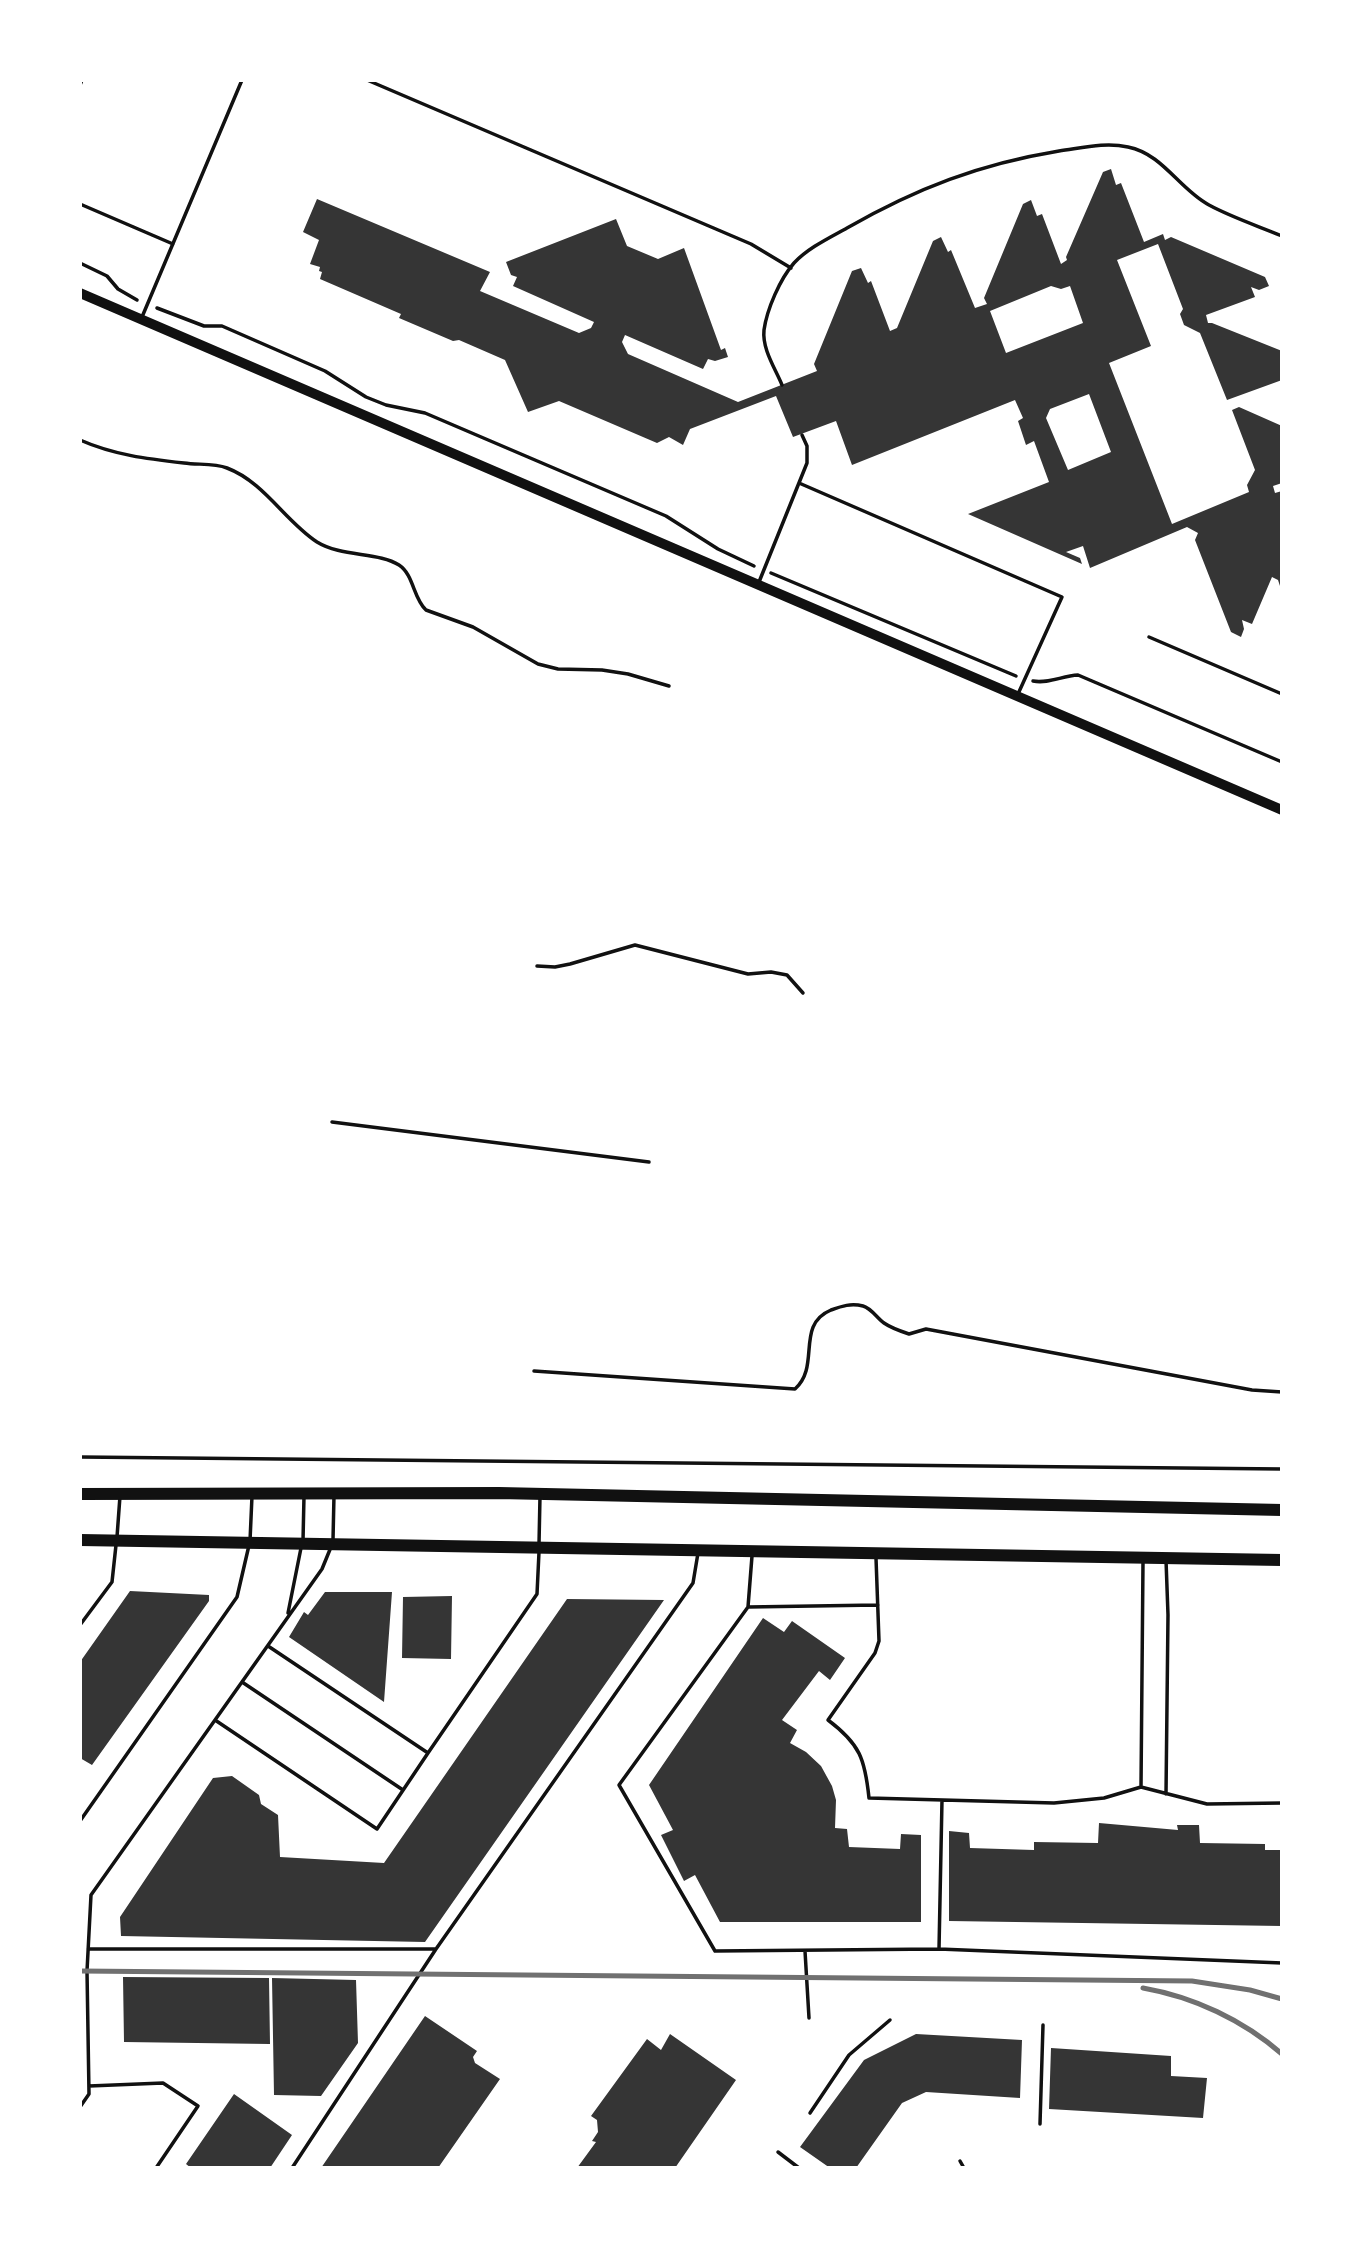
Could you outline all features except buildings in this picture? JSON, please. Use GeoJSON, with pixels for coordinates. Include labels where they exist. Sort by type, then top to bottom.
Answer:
{"type":"FeatureCollection","features":[{"type":"Feature","properties":{"kind":"main road"},"geometry":{"type":"LineString","coordinates":[[80,1494],[540,1494],[1282,1510]]}},
{"type":"Feature","properties":{"kind":"main road"},"geometry":{"type":"LineString","coordinates":[[80,1540],[1282,1560]]}},
{"type":"Feature","properties":{"kind":"street"},"geometry":{"type":"LineString","coordinates":[[80,293],[1282,810]]}},
{"type":"Feature","properties":{"kind":"lane"},"geometry":{"type":"LineString","coordinates":[[141,320],[242,80]]}},
{"type":"Feature","properties":{"kind":"lane"},"geometry":{"type":"LineString","coordinates":[[367,80],[751,244],[791,268]]}},
{"type":"Feature","properties":{"kind":"lane"},"geometry":{"type":"LineString","coordinates":[[782,385],[764,343],[764,329],[784,277],[791,268],[806,253],[830,237],[942,180],[989,166],[1099,145],[1127,147],[1144,152],[1179,178],[1207,204],[1282,236]]}},
{"type":"Feature","properties":{"kind":"lane"},"geometry":{"type":"LineString","coordinates":[[80,204],[173,244]]}},
{"type":"Feature","properties":{"kind":"lane"},"geometry":{"type":"LineString","coordinates":[[758,583],[807,463],[807,446],[802,435]]}},
{"type":"Feature","properties":{"kind":"lane"},"geometry":{"type":"LineString","coordinates":[[799,483],[1062,597],[1017,696]]}},
{"type":"Feature","properties":{"kind":"lane"},"geometry":{"type":"LineString","coordinates":[[1149,637],[1282,694]]}},
{"type":"Feature","properties":{"kind":"lane"},"geometry":{"type":"LineString","coordinates":[[80,1457],[1282,1469]]}},
{"type":"Feature","properties":{"kind":"lane"},"geometry":{"type":"LineString","coordinates":[[288,1615],[303,1543],[304,1493]]}},
{"type":"Feature","properties":{"kind":"lane"},"geometry":{"type":"LineString","coordinates":[[80,2107],[89,2094],[88,1949],[91,1895],[321,1569],[333,1543],[334,1493]]}},
{"type":"Feature","properties":{"kind":"lane"},"geometry":{"type":"LineString","coordinates":[[80,1625],[112,1582],[121,1494]]}},
{"type":"Feature","properties":{"kind":"lane"},"geometry":{"type":"LineString","coordinates":[[80,1821],[237,1597],[250,1541],[252,1494]]}},
{"type":"Feature","properties":{"kind":"lane"},"geometry":{"type":"LineString","coordinates":[[215,1720],[377,1829],[537,1594],[540,1494]]}},
{"type":"Feature","properties":{"kind":"lane"},"geometry":{"type":"LineString","coordinates":[[292,2168],[436,1949],[693,1583],[699,1549]]}},
{"type":"Feature","properties":{"kind":"lane"},"geometry":{"type":"LineString","coordinates":[[752,1550],[748,1607],[619,1785],[715,1951],[939,1949],[1282,1962]]}},
{"type":"Feature","properties":{"kind":"lane"},"geometry":{"type":"LineString","coordinates":[[876,1552],[879,1641],[875,1653],[828,1720],[848,1735],[859,1752],[866,1773],[869,1798],[1054,1803],[1104,1798],[1141,1787],[1208,1804],[1282,1803]]}},
{"type":"Feature","properties":{"kind":"lane"},"geometry":{"type":"LineString","coordinates":[[1141,1787],[1143,1557]]}},
{"type":"Feature","properties":{"kind":"lane"},"geometry":{"type":"LineString","coordinates":[[1166,1558],[1166,1794]]}},
{"type":"Feature","properties":{"kind":"lane"},"geometry":{"type":"LineString","coordinates":[[748,1607],[878,1605]]}},
{"type":"Feature","properties":{"kind":"lane"},"geometry":{"type":"LineString","coordinates":[[268,1646],[428,1754]]}},
{"type":"Feature","properties":{"kind":"lane"},"geometry":{"type":"LineString","coordinates":[[242,1682],[403,1790]]}},
{"type":"Feature","properties":{"kind":"lane"},"geometry":{"type":"LineString","coordinates":[[939,1949],[942,1800]]}},
{"type":"Feature","properties":{"kind":"lane"},"geometry":{"type":"LineString","coordinates":[[88,1949],[436,1949]]}},
{"type":"Feature","properties":{"kind":"lane"},"geometry":{"type":"LineString","coordinates":[[805,1951],[809,2018]]}},
{"type":"Feature","properties":{"kind":"lane"},"geometry":{"type":"LineString","coordinates":[[810,2113],[849,2055],[890,2020]]}},
{"type":"Feature","properties":{"kind":"lane"},"geometry":{"type":"LineString","coordinates":[[1040,2124],[1043,2025]]}},
{"type":"Feature","properties":{"kind":"lane"},"geometry":{"type":"LineString","coordinates":[[89,2086],[163,2083],[198,2106],[156,2168]]}},
{"type":"Feature","properties":{"kind":"lane"},"geometry":{"type":"LineString","coordinates":[[778,2152],[799,2168]]}},
{"type":"Feature","properties":{"kind":"lane"},"geometry":{"type":"LineString","coordinates":[[960,2161],[964,2168]]}},
{"type":"Feature","properties":{"kind":"path"},"geometry":{"type":"LineString","coordinates":[[80,263],[107,276],[118,289],[129,296],[204,326],[222,326],[325,371],[366,397],[386,405],[425,413],[666,516],[718,550],[1024,679],[1043,683],[1065,676],[1078,676],[1282,762]]}},
{"type":"Feature","properties":{"kind":"path"},"geometry":{"type":"LineString","coordinates":[[80,440],[104,450],[130,456],[225,467],[255,486],[318,543],[402,566],[426,610],[473,627],[538,664],[558,669],[602,670],[628,674],[669,686]]}},
{"type":"Feature","properties":{"kind":"path"},"geometry":{"type":"LineString","coordinates":[[537,965],[555,967],[635,945],[748,974],[771,972],[787,975],[803,993]]}},
{"type":"Feature","properties":{"kind":"path"},"geometry":{"type":"LineString","coordinates":[[332,1122],[649,1162]]}},
{"type":"Feature","properties":{"kind":"path"},"geometry":{"type":"LineString","coordinates":[[534,1371],[795,1389],[804,1381],[808,1370],[811,1329],[821,1314],[846,1305],[866,1307],[883,1322],[909,1334],[926,1329],[1252,1390],[1282,1392]]}},
{"type":"Feature","properties":{"kind":"railway"},"geometry":{"type":"LineString","coordinates":[[80,1971],[1192,1981],[1250,1990],[1282,1999]]}},
{"type":"Feature","properties":{"kind":"railway"},"geometry":{"type":"LineString","coordinates":[[1143,1988],[1181,1997],[1217,2012],[1251,2031],[1282,2054]]}}]}
